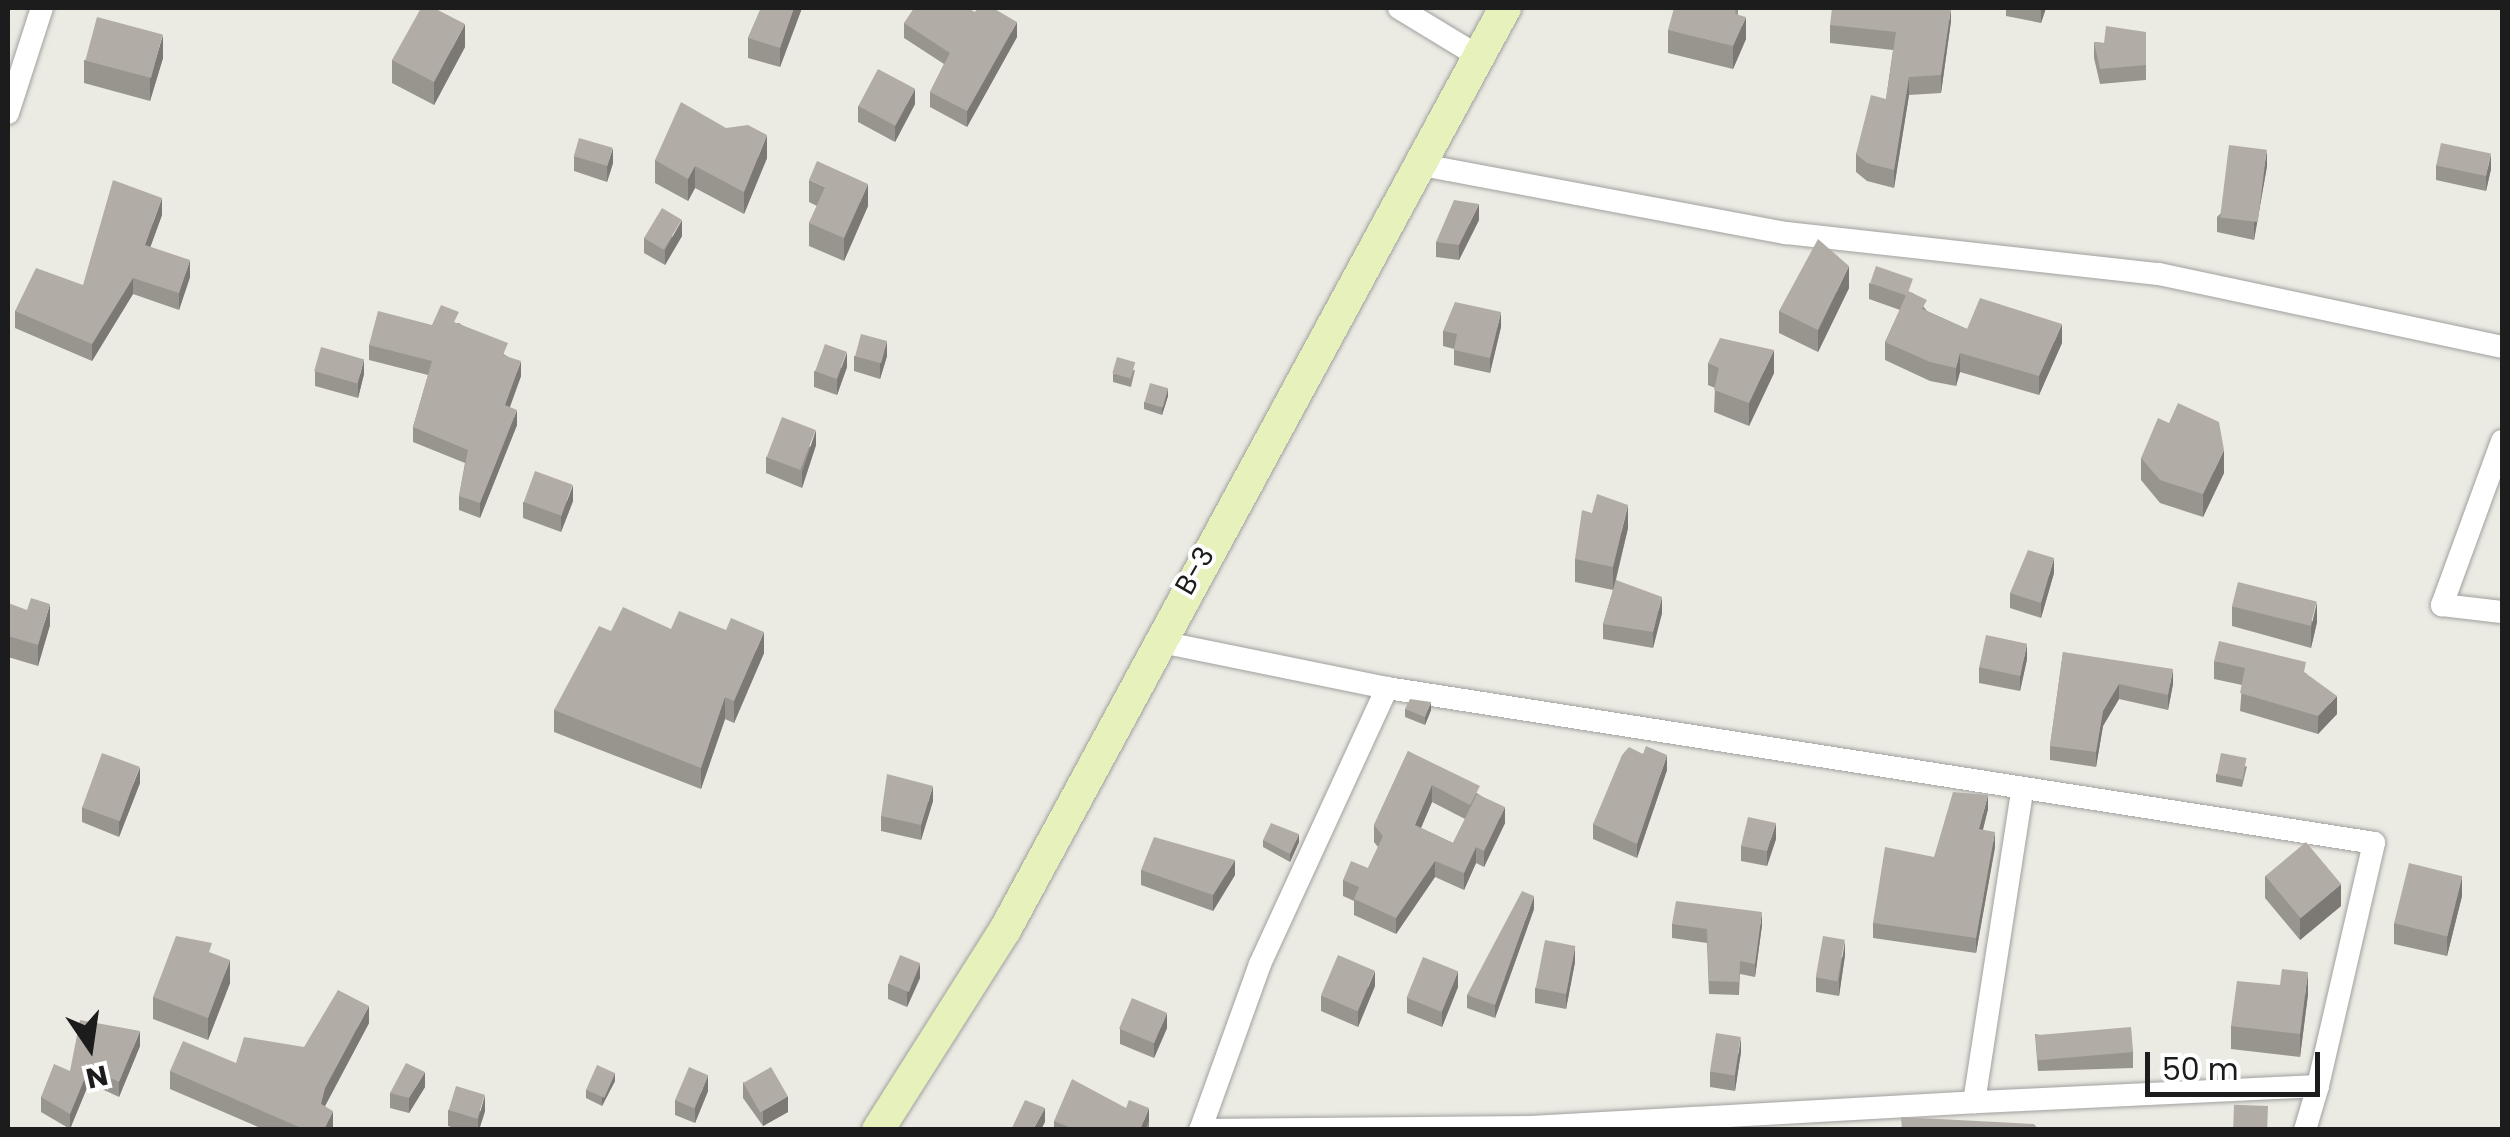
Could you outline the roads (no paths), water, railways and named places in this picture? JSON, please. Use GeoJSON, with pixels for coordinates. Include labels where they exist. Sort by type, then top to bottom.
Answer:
{"type":"FeatureCollection","features":[{"type":"Feature","properties":{"kind":"main road","name":"B-3"},"geometry":{"type":"LineString","coordinates":[[878,1130],[1005,930],[1156,641],[1422,165],[1504,8]]}},
{"type":"Feature","properties":{"kind":"street"},"geometry":{"type":"LineString","coordinates":[[8,113],[42,8]]}},
{"type":"Feature","properties":{"kind":"street"},"geometry":{"type":"LineString","coordinates":[[1399,8],[1478,56]]}},
{"type":"Feature","properties":{"kind":"street"},"geometry":{"type":"LineString","coordinates":[[1422,165],[1786,232],[2159,274],[2502,347]]}},
{"type":"Feature","properties":{"kind":"street"},"geometry":{"type":"LineString","coordinates":[[2502,441],[2442,605],[2502,612]]}},
{"type":"Feature","properties":{"kind":"street"},"geometry":{"type":"LineString","coordinates":[[1156,641],[1386,688],[2022,792],[2374,843],[2305,1130]]}},
{"type":"Feature","properties":{"kind":"street"},"geometry":{"type":"LineString","coordinates":[[1386,688],[1260,964],[1200,1129],[1531,1128],[2318,1086]]}},
{"type":"Feature","properties":{"kind":"street"},"geometry":{"type":"LineString","coordinates":[[1974,1102],[2022,792]]}}]}
